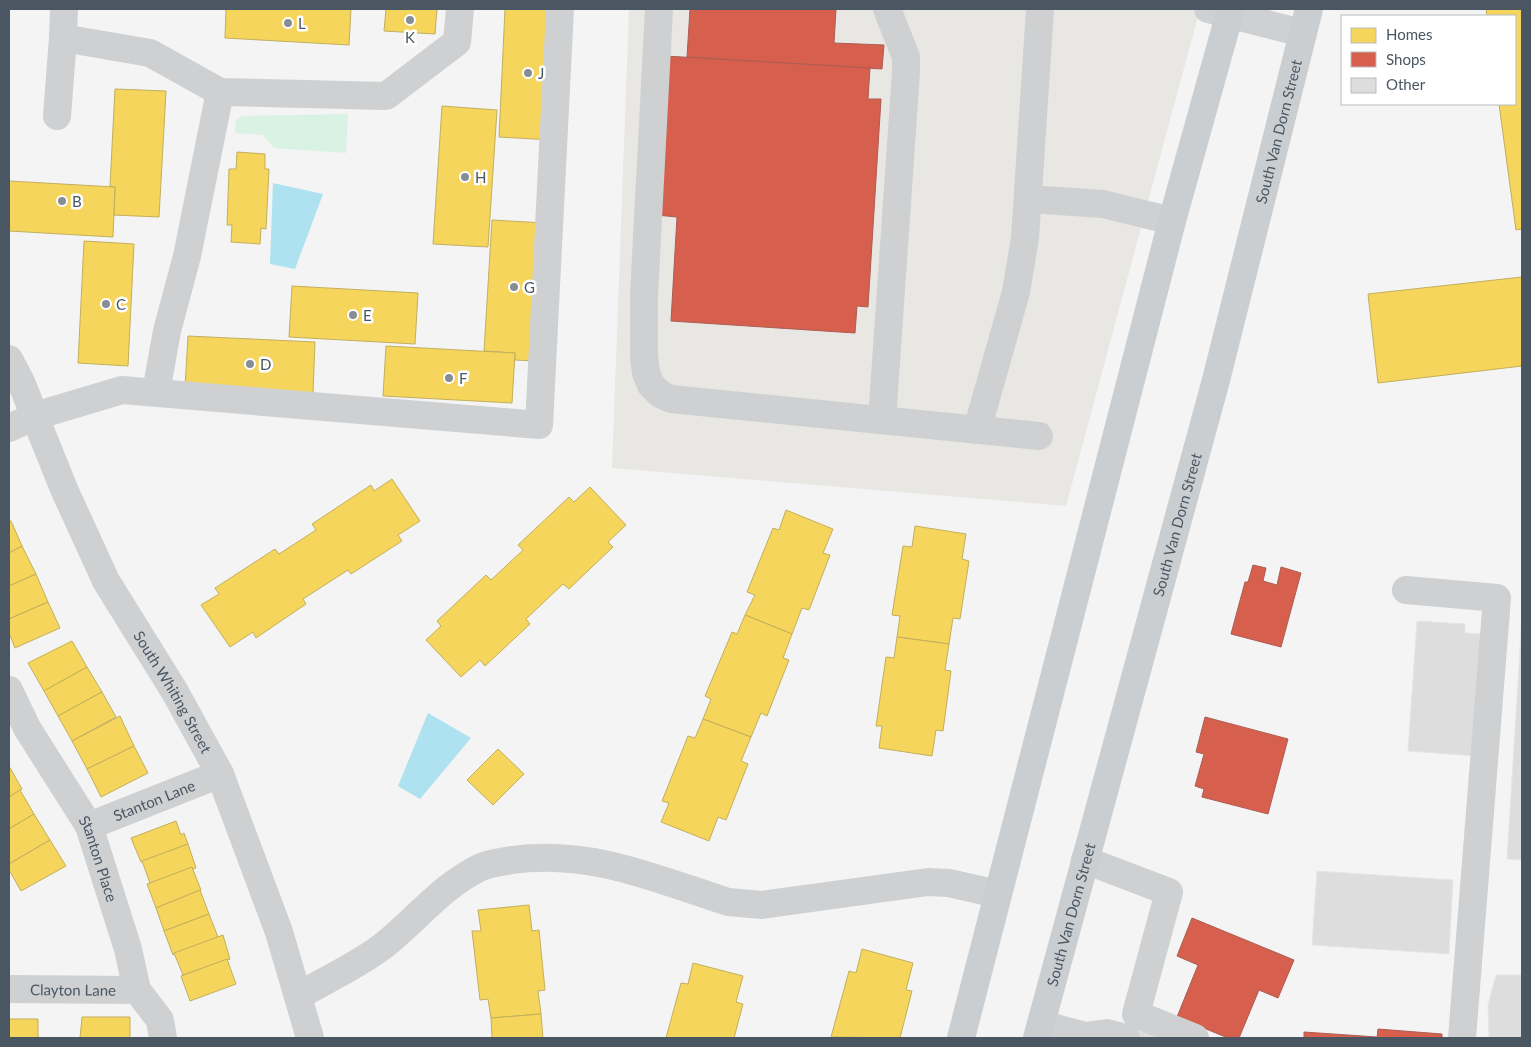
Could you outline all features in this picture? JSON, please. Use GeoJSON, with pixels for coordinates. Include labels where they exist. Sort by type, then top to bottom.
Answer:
{"type":"FeatureCollection","features":[{"type":"Feature","properties":{"kind":"main road"},"geometry":{"type":"LineString","coordinates":[[961,1038],[1172,221],[1223,11]]}},
{"type":"Feature","properties":{"kind":"main road","name":"South Van Dorn Street"},"geometry":{"type":"LineString","coordinates":[[1039,1031],[1216,380],[1306,21]]}},
{"type":"Feature","properties":{"kind":"street"},"geometry":{"type":"LineString","coordinates":[[57,116],[64,9]]}},
{"type":"Feature","properties":{"kind":"street"},"geometry":{"type":"LineString","coordinates":[[62,38],[150,53],[220,92],[386,96],[457,42],[460,9]]}},
{"type":"Feature","properties":{"kind":"street"},"geometry":{"type":"LineString","coordinates":[[9,428],[35,416],[122,390],[539,425],[560,9]]}},
{"type":"Feature","properties":{"kind":"street"},"geometry":{"type":"LineString","coordinates":[[659,9],[644,295],[644,356],[646,373],[652,385],[660,394],[671,399],[1039,436]]}},
{"type":"Feature","properties":{"kind":"street"},"geometry":{"type":"LineString","coordinates":[[882,420],[906,72],[906,57],[887,9]]}},
{"type":"Feature","properties":{"kind":"street"},"geometry":{"type":"LineString","coordinates":[[977,430],[1016,292],[1026,238],[1040,9]]}},
{"type":"Feature","properties":{"kind":"street"},"geometry":{"type":"LineString","coordinates":[[1223,11],[1306,21]]}},
{"type":"Feature","properties":{"kind":"street"},"geometry":{"type":"LineString","coordinates":[[156,392],[167,331],[187,256],[220,92]]}},
{"type":"Feature","properties":{"kind":"street"},"geometry":{"type":"LineString","coordinates":[[1028,199],[1103,204],[1172,221]]}},
{"type":"Feature","properties":{"kind":"street","name":"South Whiting Street"},"geometry":{"type":"LineString","coordinates":[[9,359],[35,416],[64,489],[106,581],[175,692],[220,774],[280,932],[310,1038]]}},
{"type":"Feature","properties":{"kind":"street"},"geometry":{"type":"LineString","coordinates":[[1406,590],[1497,598],[1462,1038]]}},
{"type":"Feature","properties":{"kind":"street","name":"Stanton Place"},"geometry":{"type":"LineString","coordinates":[[9,690],[27,728],[89,826],[125,940],[137,990],[160,1020],[163,1038]]}},
{"type":"Feature","properties":{"kind":"street","name":"Stanton Lane"},"geometry":{"type":"LineString","coordinates":[[89,826],[220,774]]}},
{"type":"Feature","properties":{"kind":"street"},"geometry":{"type":"LineString","coordinates":[[298,996],[382,947],[438,894],[459,879],[482,866],[524,858],[557,857],[598,861],[728,902],[746,905],[762,905],[928,882],[949,883],[997,894]]}},
{"type":"Feature","properties":{"kind":"street"},"geometry":{"type":"LineString","coordinates":[[1085,860],[1169,892],[1136,1014],[1195,1038]]}},
{"type":"Feature","properties":{"kind":"street","name":"Clayton Lane"},"geometry":{"type":"LineString","coordinates":[[9,988],[137,990]]}},
{"type":"Feature","properties":{"kind":"street"},"geometry":{"type":"LineString","coordinates":[[1039,1031],[1085,1037],[1107,1033],[1126,1038]]}},
{"type":"Feature","properties":{"kind":"shaded area"},"geometry":{"type":"Polygon","coordinates":[[[629,9],[1200,9],[1066,506],[612,468],[629,9]]]}},
{"type":"Feature","properties":{"kind":"green space"},"geometry":{"type":"Polygon","coordinates":[[[348,114],[346,153],[274,148],[263,135],[235,133],[236,120],[242,116],[348,114]]]}},
{"type":"Feature","properties":{"kind":"water"},"geometry":{"type":"Polygon","coordinates":[[[273,183],[323,194],[295,269],[270,264],[273,183]]]}},
{"type":"Feature","properties":{"kind":"water"},"geometry":{"type":"Polygon","coordinates":[[[428,713],[471,738],[420,799],[398,786],[428,713]]]}},
{"type":"Feature","properties":{"kind":"building: Homes","name":"L"},"geometry":{"type":"Polygon","coordinates":[[[226,9],[351,9],[349,45],[225,38],[226,9]]]}},
{"type":"Feature","properties":{"kind":"building: Homes","name":"K"},"geometry":{"type":"Polygon","coordinates":[[[386,9],[437,9],[435,34],[384,31],[386,9]]]}},
{"type":"Feature","properties":{"kind":"building: Homes","name":"J"},"geometry":{"type":"Polygon","coordinates":[[[505,9],[558,9],[551,140],[499,137],[505,9]]]}},
{"type":"Feature","properties":{"kind":"building: Homes"},"geometry":{"type":"Polygon","coordinates":[[[1486,9],[1522,9],[1522,229],[1516,230],[1499,105],[1516,105],[1516,15],[1487,15],[1486,9]]]}},
{"type":"Feature","properties":{"kind":"building: Homes"},"geometry":{"type":"Polygon","coordinates":[[[115,89],[166,91],[159,217],[114,215],[115,187],[110,186],[115,89]]]}},
{"type":"Feature","properties":{"kind":"building: Homes","name":"H"},"geometry":{"type":"Polygon","coordinates":[[[442,106],[497,110],[488,247],[433,244],[442,106]]]}},
{"type":"Feature","properties":{"kind":"building: Homes"},"geometry":{"type":"Polygon","coordinates":[[[237,152],[265,154],[265,169],[269,169],[266,229],[261,228],[260,244],[231,242],[232,225],[227,225],[229,169],[236,169],[237,152]]]}},
{"type":"Feature","properties":{"kind":"building: Homes","name":"B"},"geometry":{"type":"Polygon","coordinates":[[[9,181],[115,187],[113,237],[9,231],[9,181]]]}},
{"type":"Feature","properties":{"kind":"building: Homes","name":"G"},"geometry":{"type":"Polygon","coordinates":[[[492,220],[544,223],[535,361],[515,360],[515,353],[484,351],[492,220]]]}},
{"type":"Feature","properties":{"kind":"building: Homes","name":"C"},"geometry":{"type":"Polygon","coordinates":[[[84,241],[134,244],[128,366],[78,363],[84,241]]]}},
{"type":"Feature","properties":{"kind":"building: Homes"},"geometry":{"type":"Polygon","coordinates":[[[1522,277],[1522,366],[1378,383],[1368,294],[1522,277]]]}},
{"type":"Feature","properties":{"kind":"building: Homes","name":"E"},"geometry":{"type":"Polygon","coordinates":[[[292,286],[418,293],[415,344],[289,337],[292,286]]]}},
{"type":"Feature","properties":{"kind":"building: Homes","name":"D"},"geometry":{"type":"Polygon","coordinates":[[[188,336],[315,342],[313,393],[185,387],[188,336]]]}},
{"type":"Feature","properties":{"kind":"building: Homes","name":"F"},"geometry":{"type":"Polygon","coordinates":[[[386,346],[515,353],[512,403],[383,396],[386,346]]]}},
{"type":"Feature","properties":{"kind":"building: Homes"},"geometry":{"type":"Polygon","coordinates":[[[392,479],[420,521],[398,535],[402,541],[351,574],[348,570],[303,599],[306,604],[256,638],[253,632],[230,647],[201,605],[219,594],[215,588],[275,549],[279,554],[316,530],[312,524],[371,485],[374,491],[392,479]]]}},
{"type":"Feature","properties":{"kind":"building: Homes"},"geometry":{"type":"Polygon","coordinates":[[[590,487],[626,525],[608,542],[613,547],[569,589],[563,584],[526,619],[530,624],[485,666],[480,660],[461,677],[426,640],[441,626],[437,621],[486,575],[491,580],[523,550],[518,545],[569,497],[574,502],[590,487]]]}},
{"type":"Feature","properties":{"kind":"building: Homes"},"geometry":{"type":"Polygon","coordinates":[[[786,510],[833,529],[823,553],[830,555],[809,610],[802,608],[792,634],[745,615],[755,595],[747,592],[773,528],[779,530],[786,510]]]}},
{"type":"Feature","properties":{"kind":"building: Homes"},"geometry":{"type":"Polygon","coordinates":[[[9,521],[11,521],[22,546],[9,553],[9,521]]]}},
{"type":"Feature","properties":{"kind":"building: Homes"},"geometry":{"type":"Polygon","coordinates":[[[915,526],[966,534],[962,559],[969,561],[960,619],[953,618],[949,644],[897,637],[900,616],[892,615],[903,546],[912,547],[915,526]]]}},
{"type":"Feature","properties":{"kind":"building: Homes"},"geometry":{"type":"Polygon","coordinates":[[[22,546],[36,574],[9,586],[9,553],[22,546]]]}},
{"type":"Feature","properties":{"kind":"building: Homes"},"geometry":{"type":"Polygon","coordinates":[[[36,574],[48,602],[9,619],[9,586],[36,574]]]}},
{"type":"Feature","properties":{"kind":"building: Homes"},"geometry":{"type":"Polygon","coordinates":[[[48,602],[60,628],[15,648],[9,633],[9,619],[48,602]]]}},
{"type":"Feature","properties":{"kind":"building: Homes"},"geometry":{"type":"Polygon","coordinates":[[[745,615],[792,634],[783,658],[789,660],[767,716],[761,713],[751,737],[703,719],[711,699],[705,696],[732,632],[737,634],[745,615]]]}},
{"type":"Feature","properties":{"kind":"building: Homes"},"geometry":{"type":"Polygon","coordinates":[[[897,637],[949,644],[945,670],[951,671],[943,731],[936,730],[932,756],[879,748],[882,726],[876,726],[886,657],[894,658],[897,637]]]}},
{"type":"Feature","properties":{"kind":"building: Homes"},"geometry":{"type":"Polygon","coordinates":[[[72,641],[87,667],[44,691],[28,663],[72,641]]]}},
{"type":"Feature","properties":{"kind":"building: Homes"},"geometry":{"type":"Polygon","coordinates":[[[87,667],[102,692],[58,716],[44,691],[87,667]]]}},
{"type":"Feature","properties":{"kind":"building: Homes"},"geometry":{"type":"Polygon","coordinates":[[[102,692],[116,717],[72,741],[58,716],[102,692]]]}},
{"type":"Feature","properties":{"kind":"building: Homes"},"geometry":{"type":"Polygon","coordinates":[[[120,716],[134,746],[87,769],[72,741],[120,716]]]}},
{"type":"Feature","properties":{"kind":"building: Homes"},"geometry":{"type":"Polygon","coordinates":[[[703,719],[751,737],[741,761],[748,764],[726,820],[718,817],[709,841],[661,822],[669,803],[662,801],[688,736],[695,738],[703,719]]]}},
{"type":"Feature","properties":{"kind":"building: Homes"},"geometry":{"type":"Polygon","coordinates":[[[134,746],[148,773],[101,797],[87,769],[134,746]]]}},
{"type":"Feature","properties":{"kind":"building: Homes"},"geometry":{"type":"Polygon","coordinates":[[[498,749],[524,774],[493,805],[467,780],[498,749]]]}},
{"type":"Feature","properties":{"kind":"building: Homes"},"geometry":{"type":"Polygon","coordinates":[[[9,766],[22,789],[9,797],[9,766]]]}},
{"type":"Feature","properties":{"kind":"building: Homes"},"geometry":{"type":"Polygon","coordinates":[[[20,790],[34,814],[9,829],[9,797],[20,790]]]}},
{"type":"Feature","properties":{"kind":"building: Homes"},"geometry":{"type":"Polygon","coordinates":[[[34,814],[50,840],[9,864],[9,829],[34,814]]]}},
{"type":"Feature","properties":{"kind":"building: Homes"},"geometry":{"type":"Polygon","coordinates":[[[176,821],[181,835],[184,833],[188,844],[141,862],[131,838],[176,821]]]}},
{"type":"Feature","properties":{"kind":"building: Homes"},"geometry":{"type":"Polygon","coordinates":[[[50,840],[66,866],[21,891],[9,870],[9,864],[50,840]]]}},
{"type":"Feature","properties":{"kind":"building: Homes"},"geometry":{"type":"Polygon","coordinates":[[[188,844],[196,868],[150,883],[142,861],[188,844]]]}},
{"type":"Feature","properties":{"kind":"building: Homes"},"geometry":{"type":"Polygon","coordinates":[[[192,867],[201,890],[156,908],[147,884],[192,867]]]}},
{"type":"Feature","properties":{"kind":"building: Homes"},"geometry":{"type":"Polygon","coordinates":[[[200,890],[209,914],[164,931],[156,908],[200,890]]]}},
{"type":"Feature","properties":{"kind":"building: Homes"},"geometry":{"type":"Polygon","coordinates":[[[529,905],[532,931],[539,930],[545,990],[538,991],[541,1014],[491,1018],[488,999],[480,1000],[472,931],[481,931],[478,910],[529,905]]]}},
{"type":"Feature","properties":{"kind":"building: Homes"},"geometry":{"type":"Polygon","coordinates":[[[209,914],[218,937],[173,955],[164,931],[209,914]]]}},
{"type":"Feature","properties":{"kind":"building: Homes"},"geometry":{"type":"Polygon","coordinates":[[[223,935],[230,959],[183,975],[174,953],[223,935]]]}},
{"type":"Feature","properties":{"kind":"building: Homes"},"geometry":{"type":"Polygon","coordinates":[[[862,949],[913,963],[906,990],[912,991],[900,1038],[831,1037],[849,971],[856,973],[862,949]]]}},
{"type":"Feature","properties":{"kind":"building: Homes"},"geometry":{"type":"Polygon","coordinates":[[[227,959],[236,984],[190,1001],[181,976],[227,959]]]}},
{"type":"Feature","properties":{"kind":"building: Homes"},"geometry":{"type":"Polygon","coordinates":[[[693,963],[743,976],[736,1002],[743,1004],[734,1038],[666,1038],[681,983],[688,984],[693,963]]]}},
{"type":"Feature","properties":{"kind":"building: Homes"},"geometry":{"type":"Polygon","coordinates":[[[541,1014],[543,1038],[492,1038],[491,1018],[541,1014]]]}},
{"type":"Feature","properties":{"kind":"building: Homes"},"geometry":{"type":"Polygon","coordinates":[[[82,1017],[130,1017],[130,1038],[80,1038],[82,1017]]]}},
{"type":"Feature","properties":{"kind":"building: Homes"},"geometry":{"type":"Polygon","coordinates":[[[9,1019],[38,1019],[38,1037],[42,1038],[9,1038],[9,1019]]]}},
{"type":"Feature","properties":{"kind":"building: Shops"},"geometry":{"type":"Polygon","coordinates":[[[690,9],[836,9],[834,43],[884,45],[882,69],[687,57],[690,9]]]}},
{"type":"Feature","properties":{"kind":"building: Shops"},"geometry":{"type":"Polygon","coordinates":[[[665,56],[870,68],[868,99],[881,99],[868,307],[857,306],[855,333],[671,321],[677,217],[656,215],[665,56]]]}},
{"type":"Feature","properties":{"kind":"building: Shops"},"geometry":{"type":"Polygon","coordinates":[[[1253,565],[1266,568],[1263,581],[1277,585],[1281,567],[1301,573],[1281,647],[1231,634],[1245,582],[1248,582],[1253,565]]]}},
{"type":"Feature","properties":{"kind":"building: Shops"},"geometry":{"type":"Polygon","coordinates":[[[1205,717],[1288,739],[1268,814],[1202,797],[1204,789],[1195,786],[1204,754],[1196,752],[1205,717]]]}},
{"type":"Feature","properties":{"kind":"building: Shops"},"geometry":{"type":"Polygon","coordinates":[[[1192,918],[1294,960],[1278,998],[1259,990],[1239,1038],[1228,1038],[1177,1017],[1198,965],[1177,956],[1192,918]]]}},
{"type":"Feature","properties":{"kind":"building: Shops"},"geometry":{"type":"Polygon","coordinates":[[[1378,1029],[1442,1034],[1442,1038],[1377,1038],[1378,1029]]]}},
{"type":"Feature","properties":{"kind":"building: Shops"},"geometry":{"type":"Polygon","coordinates":[[[1304,1032],[1377,1037],[1377,1038],[1304,1038],[1304,1032]]]}},
{"type":"Feature","properties":{"kind":"building: Other"},"geometry":{"type":"Polygon","coordinates":[[[1522,617],[1522,860],[1507,859],[1522,617]]]}},
{"type":"Feature","properties":{"kind":"building: Other"},"geometry":{"type":"Polygon","coordinates":[[[1417,621],[1465,624],[1465,633],[1484,634],[1475,756],[1408,751],[1417,621]]]}},
{"type":"Feature","properties":{"kind":"building: Other"},"geometry":{"type":"Polygon","coordinates":[[[1317,871],[1453,880],[1449,954],[1312,945],[1317,871]]]}},
{"type":"Feature","properties":{"kind":"building: Other"},"geometry":{"type":"Polygon","coordinates":[[[1496,975],[1522,975],[1522,1038],[1489,1038],[1488,1005],[1496,975]]]}},
{"type":"Feature","properties":{"kind":"building: Other"},"geometry":{"type":"Polygon","coordinates":[[[1131,1027],[1159,1038],[1126,1038],[1131,1027]]]}},
{"type":"Feature","properties":{"kind":"place","name":"K"},"geometry":{"type":"Point","coordinates":[410,20]}},
{"type":"Feature","properties":{"kind":"place","name":"L"},"geometry":{"type":"Point","coordinates":[288,23]}},
{"type":"Feature","properties":{"kind":"place","name":"J"},"geometry":{"type":"Point","coordinates":[528,73]}},
{"type":"Feature","properties":{"kind":"place","name":"H"},"geometry":{"type":"Point","coordinates":[465,177]}},
{"type":"Feature","properties":{"kind":"place","name":"B"},"geometry":{"type":"Point","coordinates":[62,201]}},
{"type":"Feature","properties":{"kind":"place","name":"G"},"geometry":{"type":"Point","coordinates":[514,287]}},
{"type":"Feature","properties":{"kind":"place","name":"C"},"geometry":{"type":"Point","coordinates":[106,304]}},
{"type":"Feature","properties":{"kind":"place","name":"E"},"geometry":{"type":"Point","coordinates":[353,315]}},
{"type":"Feature","properties":{"kind":"place","name":"D"},"geometry":{"type":"Point","coordinates":[250,364]}},
{"type":"Feature","properties":{"kind":"place","name":"F"},"geometry":{"type":"Point","coordinates":[449,378]}}]}
